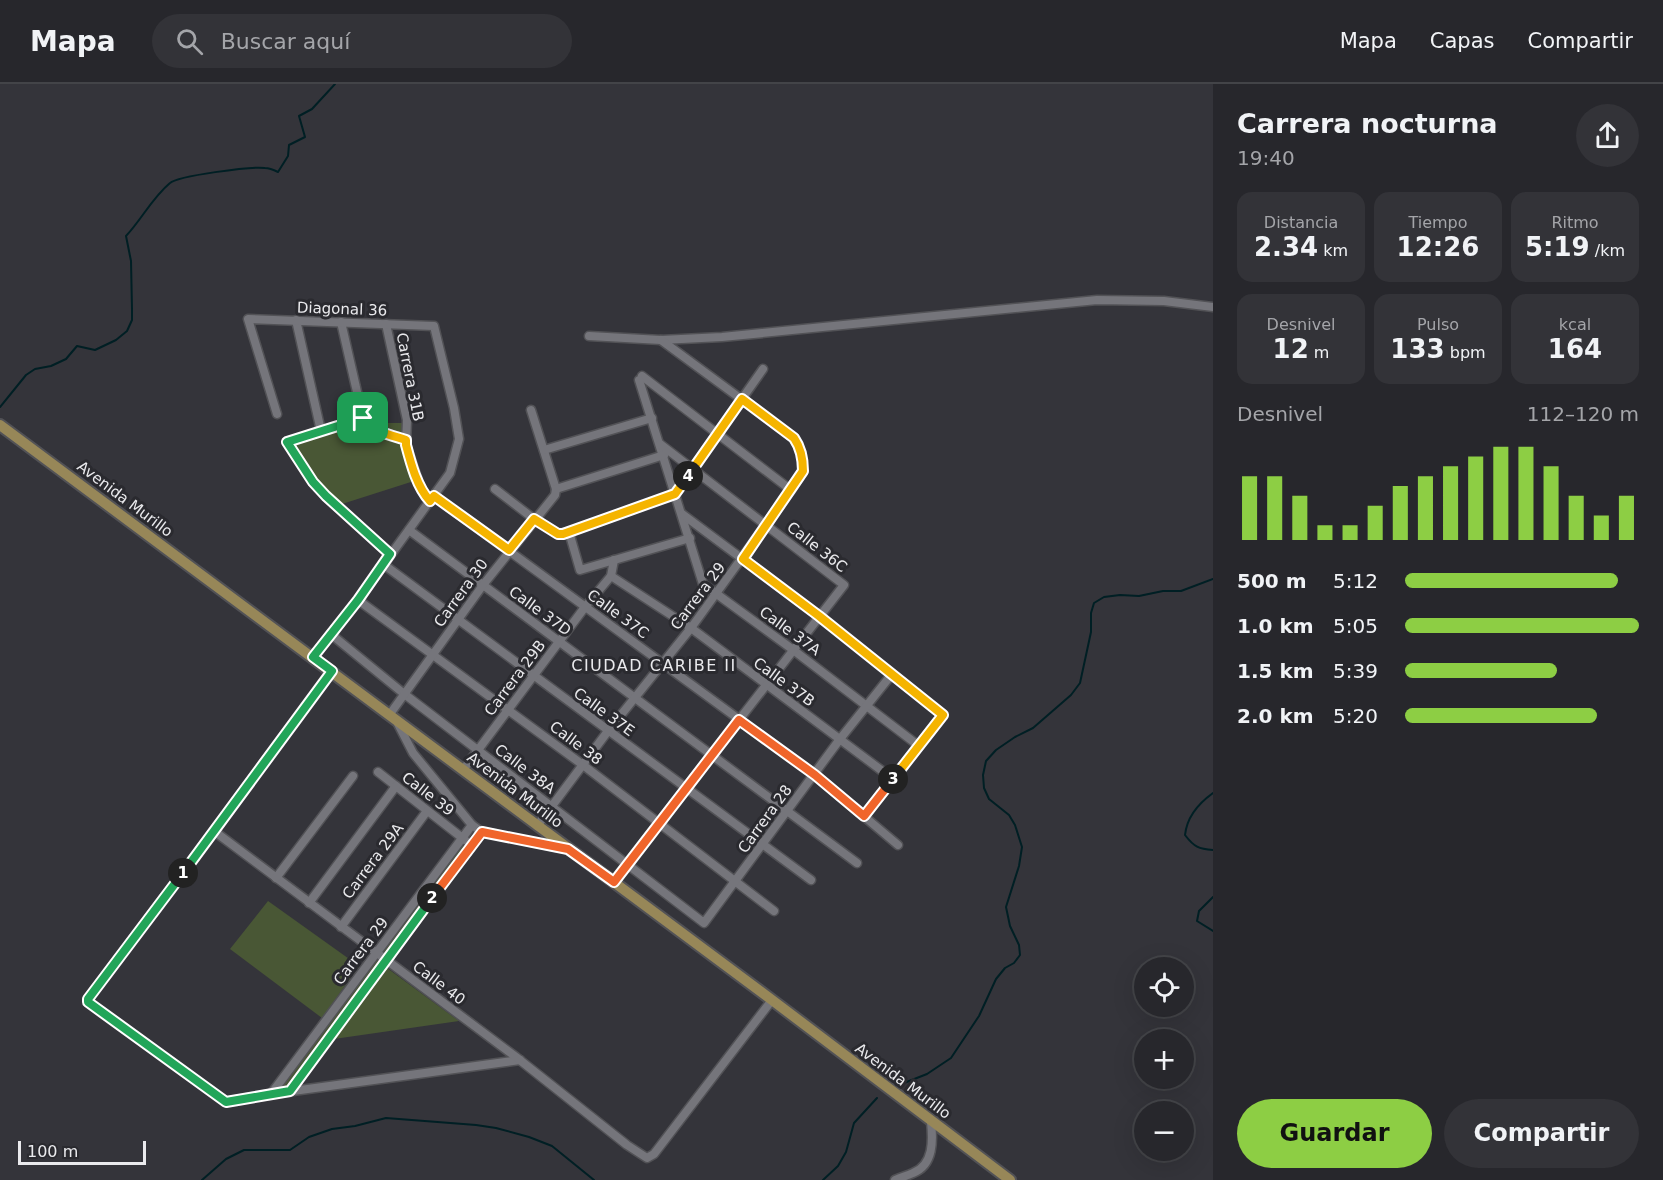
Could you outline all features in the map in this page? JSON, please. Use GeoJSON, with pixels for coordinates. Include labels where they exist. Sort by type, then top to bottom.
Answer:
{"type":"FeatureCollection","features":[{"type":"Feature","properties":{"kind":"main road","name":"Avenida Murillo"},"geometry":{"type":"LineString","coordinates":[[0,424],[1010,1180]]}},
{"type":"Feature","properties":{"kind":"street"},"geometry":{"type":"LineString","coordinates":[[589,336],[661,340],[844,326],[1097,300],[1213,306]]}},
{"type":"Feature","properties":{"kind":"street","name":"Diagonal 36"},"geometry":{"type":"LineString","coordinates":[[277,414],[248,319],[434,326],[456,417],[459,439],[450,473],[432,498]]}},
{"type":"Feature","properties":{"kind":"street"},"geometry":{"type":"LineString","coordinates":[[296,320],[321,431]]}},
{"type":"Feature","properties":{"kind":"street"},"geometry":{"type":"LineString","coordinates":[[341,322],[363,418],[375,429],[406,440]]}},
{"type":"Feature","properties":{"kind":"street","name":"Carrera 31B"},"geometry":{"type":"LineString","coordinates":[[386,324],[407,420],[406,445],[420,486],[424,494],[432,498]]}},
{"type":"Feature","properties":{"kind":"street"},"geometry":{"type":"LineString","coordinates":[[661,340],[742,399]]}},
{"type":"Feature","properties":{"kind":"street"},"geometry":{"type":"LineString","coordinates":[[495,489],[558,534],[675,494],[763,369]]}},
{"type":"Feature","properties":{"kind":"street","name":"Calle 37A"},"geometry":{"type":"LineString","coordinates":[[717,433],[641,378],[703,584],[919,746]]}},
{"type":"Feature","properties":{"kind":"street","name":"Carrera 29"},"geometry":{"type":"LineString","coordinates":[[537,826],[608,731],[664,663],[743,559],[803,471],[803,461],[794,438],[742,399]]}},
{"type":"Feature","properties":{"kind":"street"},"geometry":{"type":"LineString","coordinates":[[531,410],[556,489],[664,455]]}},
{"type":"Feature","properties":{"kind":"street"},"geometry":{"type":"LineString","coordinates":[[363,418],[287,442],[313,482],[390,554]]}},
{"type":"Feature","properties":{"kind":"street"},"geometry":{"type":"LineString","coordinates":[[544,450],[652,418]]}},
{"type":"Feature","properties":{"kind":"street"},"geometry":{"type":"LineString","coordinates":[[717,433],[790,490]]}},
{"type":"Feature","properties":{"kind":"street","name":"Calle 36C"},"geometry":{"type":"LineString","coordinates":[[660,444],[844,585],[819,616]]}},
{"type":"Feature","properties":{"kind":"street","name":"Carrera 30"},"geometry":{"type":"LineString","coordinates":[[392,716],[404,693],[509,550],[555,495],[556,489]]}},
{"type":"Feature","properties":{"kind":"street"},"geometry":{"type":"LineString","coordinates":[[313,657],[332,635],[432,498]]}},
{"type":"Feature","properties":{"kind":"street","name":"Calle 37C"},"geometry":{"type":"LineString","coordinates":[[432,498],[509,550],[815,775],[898,845]]}},
{"type":"Feature","properties":{"kind":"street"},"geometry":{"type":"LineString","coordinates":[[682,513],[819,616],[943,715],[864,816]]}},
{"type":"Feature","properties":{"kind":"street","name":"Calle 37D"},"geometry":{"type":"LineString","coordinates":[[409,530],[857,863]]}},
{"type":"Feature","properties":{"kind":"street"},"geometry":{"type":"LineString","coordinates":[[569,532],[580,570],[690,538]]}},
{"type":"Feature","properties":{"kind":"street"},"geometry":{"type":"LineString","coordinates":[[611,576],[614,560]]}},
{"type":"Feature","properties":{"kind":"street","name":"Calle 37E"},"geometry":{"type":"LineString","coordinates":[[383,564],[811,880]]}},
{"type":"Feature","properties":{"kind":"street","name":"Carrera 29B"},"geometry":{"type":"LineString","coordinates":[[464,770],[585,607],[611,576]]}},
{"type":"Feature","properties":{"kind":"street","name":"Calle 37B"},"geometry":{"type":"LineString","coordinates":[[611,576],[691,628],[765,686],[893,779]]}},
{"type":"Feature","properties":{"kind":"street","name":"Calle 38"},"geometry":{"type":"LineString","coordinates":[[358,600],[583,765],[774,911]]}},
{"type":"Feature","properties":{"kind":"street"},"geometry":{"type":"LineString","coordinates":[[614,882],[819,616]]}},
{"type":"Feature","properties":{"kind":"street","name":"Calle 38A"},"geometry":{"type":"LineString","coordinates":[[332,635],[478,751],[704,923]]}},
{"type":"Feature","properties":{"kind":"street"},"geometry":{"type":"LineString","coordinates":[[332,671],[88,999],[90,1005],[226,1102],[290,1091],[520,1060]]}},
{"type":"Feature","properties":{"kind":"street","name":"Carrera 28"},"geometry":{"type":"LineString","coordinates":[[704,923],[840,739],[892,674]]}},
{"type":"Feature","properties":{"kind":"street"},"geometry":{"type":"LineString","coordinates":[[392,716],[413,753],[472,825],[482,832],[568,849]]}},
{"type":"Feature","properties":{"kind":"street","name":"Calle 39"},"geometry":{"type":"LineString","coordinates":[[378,772],[472,844]]}},
{"type":"Feature","properties":{"kind":"street"},"geometry":{"type":"LineString","coordinates":[[276,878],[353,776]]}},
{"type":"Feature","properties":{"kind":"street"},"geometry":{"type":"LineString","coordinates":[[309,903],[396,786]]}},
{"type":"Feature","properties":{"kind":"street","name":"Carrera 29A"},"geometry":{"type":"LineString","coordinates":[[341,927],[427,811]]}},
{"type":"Feature","properties":{"kind":"street","name":"Carrera 29"},"geometry":{"type":"LineString","coordinates":[[271,1094],[472,825]]}},
{"type":"Feature","properties":{"kind":"street","name":"Calle 40"},"geometry":{"type":"LineString","coordinates":[[214,831],[647,1158],[654,1154],[772,1000]]}},
{"type":"Feature","properties":{"kind":"street","name":"Carrera 29"},"geometry":{"type":"LineString","coordinates":[[290,1091],[482,832]]}},
{"type":"Feature","properties":{"kind":"street"},"geometry":{"type":"LineString","coordinates":[[895,1180],[914,1173],[927,1162],[933,1136],[931,1122]]}},
{"type":"Feature","properties":{"kind":"green space"},"geometry":{"type":"Polygon","coordinates":[[[359,423],[404,423],[399,442],[414,481],[342,504],[331,500],[316,482],[294,445],[359,423]]]}},
{"type":"Feature","properties":{"kind":"green space"},"geometry":{"type":"Polygon","coordinates":[[[460,844],[466,848],[385,955],[381,952],[460,844]]]}},
{"type":"Feature","properties":{"kind":"green space"},"geometry":{"type":"Polygon","coordinates":[[[268,901],[359,966],[322,1018],[230,949],[268,901]]]}},
{"type":"Feature","properties":{"kind":"green space"},"geometry":{"type":"Polygon","coordinates":[[[376,958],[381,962],[288,1087],[280,1088],[376,958]]]}},
{"type":"Feature","properties":{"kind":"green space"},"geometry":{"type":"Polygon","coordinates":[[[387,968],[459,1021],[334,1039],[387,968]]]}},
{"type":"Feature","properties":{"kind":"waterway"},"geometry":{"type":"LineString","coordinates":[[0,407],[26,375],[35,369],[51,366],[66,359],[77,346],[95,350],[116,340],[127,331],[132,320],[132,309],[131,261],[126,236],[170,183],[186,177],[215,172],[257,168],[268,168],[278,172],[288,156],[289,145],[305,137],[299,116],[312,109],[335,84]]}},
{"type":"Feature","properties":{"kind":"waterway"},"geometry":{"type":"LineString","coordinates":[[899,1085],[927,1074],[951,1058],[979,1016],[996,979],[1020,955],[1019,945],[1010,926],[1006,907],[1019,866],[1022,847],[1009,815],[989,799],[984,788],[983,775],[986,761],[996,750],[1033,728],[1071,695],[1080,683],[1091,632],[1091,613],[1094,603],[1104,597],[1181,591],[1213,579]]}},
{"type":"Feature","properties":{"kind":"waterway"},"geometry":{"type":"LineString","coordinates":[[1213,793],[1194,811],[1185,835],[1197,847],[1213,850]]}},
{"type":"Feature","properties":{"kind":"waterway"},"geometry":{"type":"LineString","coordinates":[[1213,897],[1199,911],[1197,921],[1213,931]]}},
{"type":"Feature","properties":{"kind":"waterway"},"geometry":{"type":"LineString","coordinates":[[823,1180],[838,1166],[846,1152],[854,1123],[877,1098]]}},
{"type":"Feature","properties":{"kind":"waterway"},"geometry":{"type":"LineString","coordinates":[[202,1180],[226,1159],[244,1150],[290,1150],[309,1137],[332,1129],[386,1118],[476,1125],[529,1137],[552,1146],[594,1180]]}},
{"type":"Feature","properties":{"kind":"district","name":"CIUDAD CARIBE II"},"geometry":{"type":"Point","coordinates":[654,665]}},
{"type":"Feature","properties":{"kind":"route"},"geometry":{"type":"LineString","coordinates":[[742,399],[794,438],[803,461],[803,471],[743,559],[943,715],[864,816],[815,775],[739,720],[614,882],[568,849],[482,832],[290,1091],[226,1102],[90,1005],[88,999],[332,671],[313,657],[332,635],[390,554],[335,506],[313,482],[287,442],[363,418],[375,429],[406,440],[420,486],[430,501],[434,496],[509,550],[534,519],[558,534],[563,534],[675,494],[742,399]]}}]}
